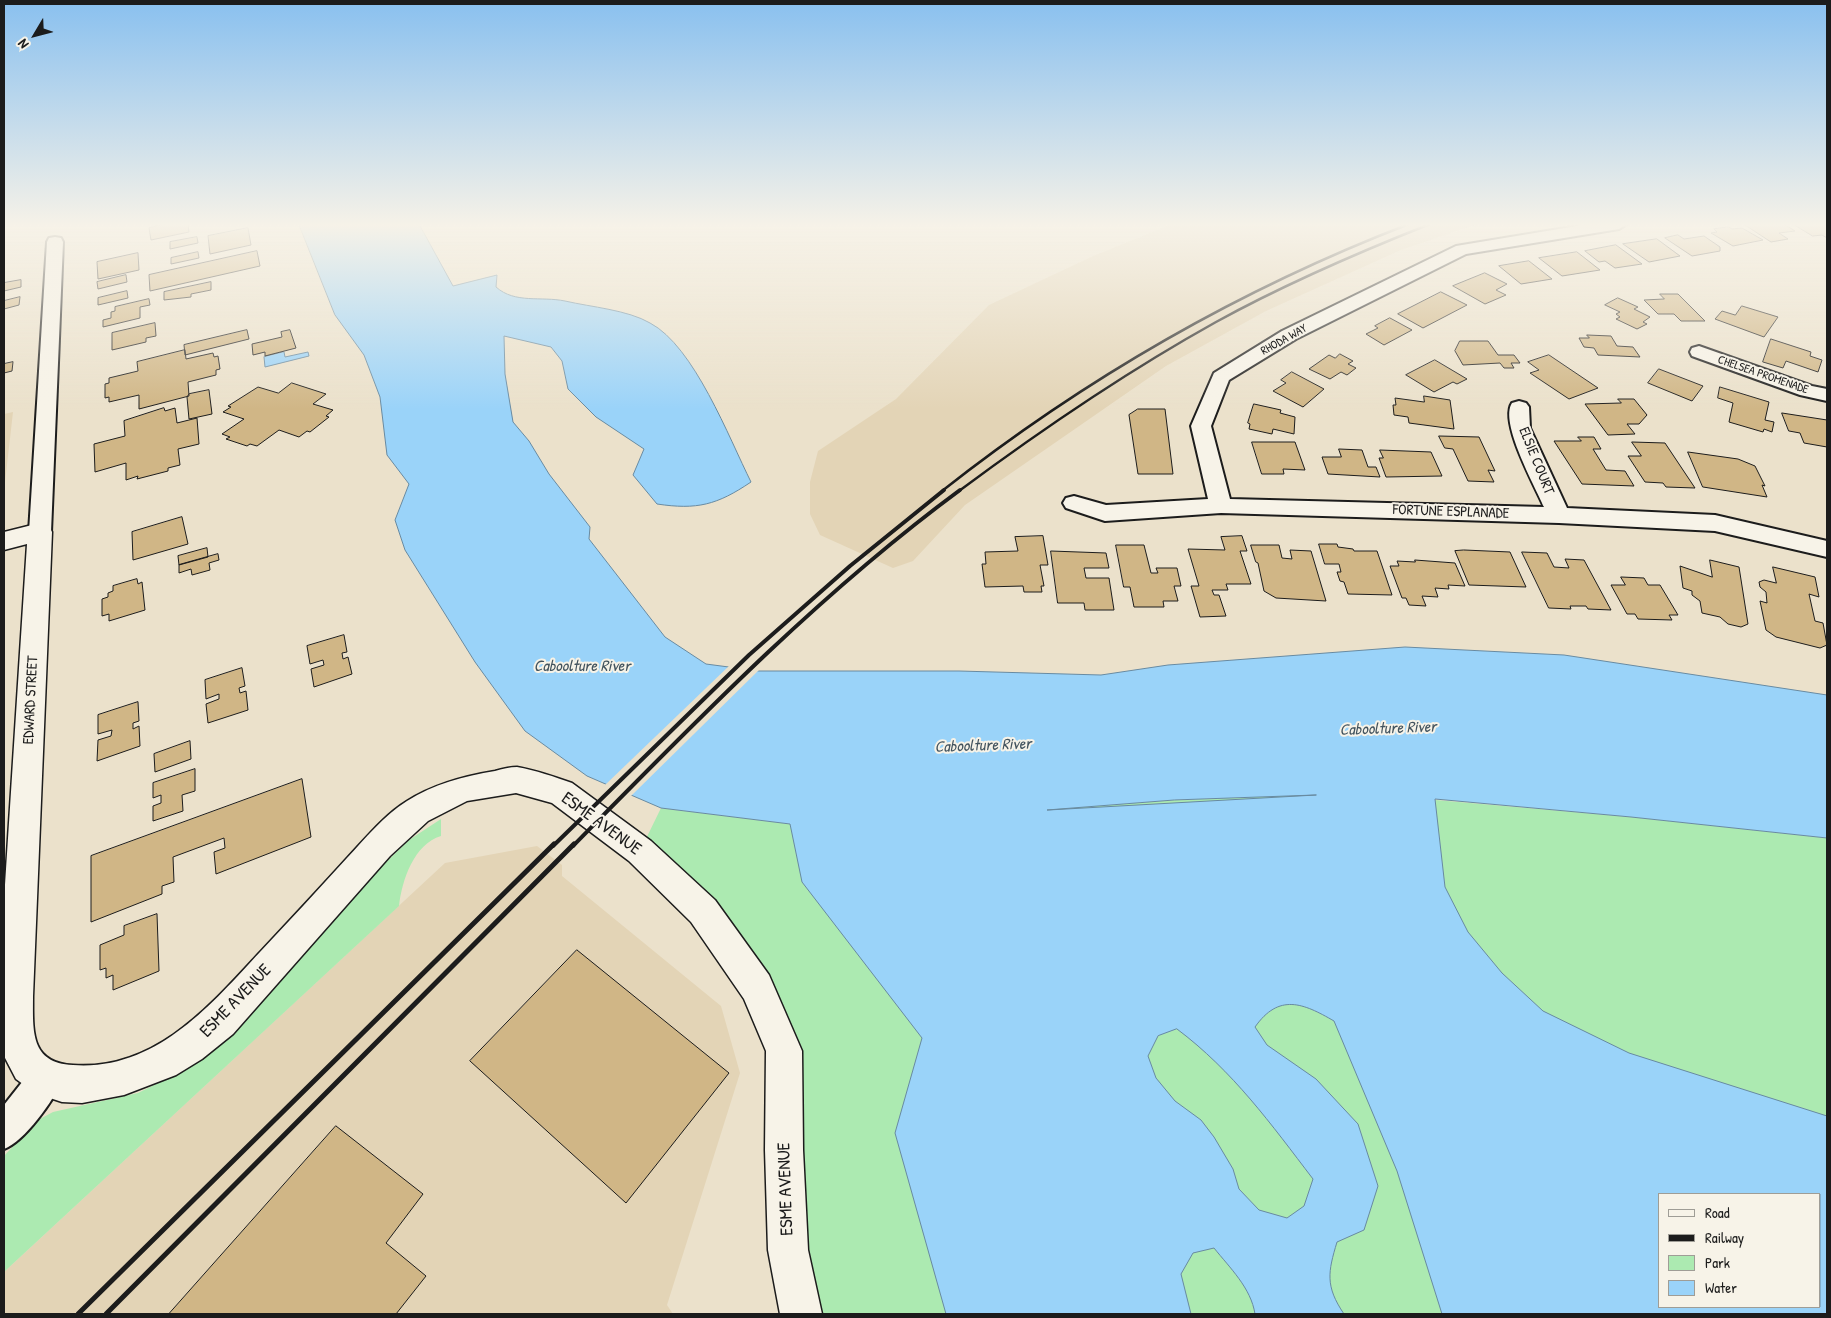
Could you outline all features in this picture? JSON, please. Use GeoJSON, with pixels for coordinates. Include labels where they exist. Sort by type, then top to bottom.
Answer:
{"type":"FeatureCollection","features":[{"type":"Feature","properties":{"kind":"street","name":"EDWARD STREET"},"geometry":{"type":"LineString","coordinates":[[46,1079],[28,1065],[17,1044],[14,1025],[53,286]]}},
{"type":"Feature","properties":{"kind":"street","name":"RHODA WAY"},"geometry":{"type":"LineString","coordinates":[[1221,506],[1201,426],[1221,377],[1290,335],[1390,286]]}},
{"type":"Feature","properties":{"kind":"street","name":"CHELSEA PROMENADE"},"geometry":{"type":"LineString","coordinates":[[1699,352],[1807,391],[1827,395]]}},
{"type":"Feature","properties":{"kind":"street","name":"ELSIE COURT"},"geometry":{"type":"LineString","coordinates":[[1518,407],[1520,428],[1559,515]]}},
{"type":"Feature","properties":{"kind":"street","name":"FORTUNE ESPLANADE"},"geometry":{"type":"LineString","coordinates":[[1074,503],[1105,513],[1221,506],[1559,515],[1714,523],[1827,549]]}},
{"type":"Feature","properties":{"kind":"street"},"geometry":{"type":"LineString","coordinates":[[4,541],[40,532]]}},
{"type":"Feature","properties":{"kind":"street","name":"ESME AVENUE"},"geometry":{"type":"LineString","coordinates":[[46,1079],[64,1084],[84,1084],[111,1080],[154,1066],[197,1042],[220,1021],[379,846],[417,811],[462,789],[516,780],[560,792],[640,851],[703,910],[757,987],[784,1050],[784,1150],[788,1250],[801,1314]]}},
{"type":"Feature","properties":{"kind":"street"},"geometry":{"type":"LineString","coordinates":[[4,1132],[46,1079]]}},
{"type":"Feature","properties":{"kind":"shaded area"},"geometry":{"type":"Polygon","coordinates":[[[1030,286],[1322,286],[1266,311],[1166,366],[965,505],[913,561],[893,568],[820,535],[810,514],[810,482],[818,451],[896,399],[989,305],[1030,286]]]}},
{"type":"Feature","properties":{"kind":"shaded area"},"geometry":{"type":"Polygon","coordinates":[[[13,412],[4,491],[4,414],[13,412]]]}},
{"type":"Feature","properties":{"kind":"shaded area"},"geometry":{"type":"Polygon","coordinates":[[[537,846],[562,865],[562,876],[721,1006],[740,1073],[667,1305],[673,1314],[4,1314],[4,1272],[445,863],[537,846]]]}},
{"type":"Feature","properties":{"kind":"green space"},"geometry":{"type":"Polygon","coordinates":[[[1355,793],[1631,817],[1827,838],[1827,1314],[801,1314],[788,1250],[784,1051],[640,851],[661,808],[790,824],[1012,812],[1174,800],[1355,793]]]}},
{"type":"Feature","properties":{"kind":"green space"},"geometry":{"type":"Polygon","coordinates":[[[441,819],[441,836],[423,847],[411,864],[403,885],[399,906],[4,1272],[4,1156],[38,1120],[53,1112],[138,1093],[188,1068],[230,1033],[354,893],[409,840],[441,819]]]}},
{"type":"Feature","properties":{"kind":"water","name":"Caboolture River"},"geometry":{"type":"Polygon","coordinates":[[[323,286],[496,286],[503,292],[520,298],[565,301],[631,315],[650,323],[666,335],[681,351],[709,395],[751,482],[728,496],[706,504],[671,506],[657,504],[633,475],[644,449],[596,417],[568,389],[562,361],[551,347],[504,336],[505,374],[513,422],[529,441],[549,474],[590,527],[589,539],[665,637],[706,664],[759,671],[959,671],[1101,675],[1168,665],[1405,647],[1564,655],[1827,695],[1827,838],[1435,799],[1445,887],[1468,932],[1502,973],[1543,1011],[1629,1053],[1827,1116],[1827,1314],[1442,1314],[1397,1171],[1334,1021],[1312,1010],[1292,1004],[1282,1005],[1273,1009],[1255,1027],[1267,1045],[1316,1079],[1358,1124],[1378,1186],[1364,1230],[1337,1242],[1334,1253],[1330,1271],[1331,1287],[1344,1314],[1255,1314],[1253,1305],[1244,1287],[1214,1248],[1193,1253],[1181,1274],[1191,1314],[946,1314],[895,1133],[922,1038],[802,882],[790,824],[661,808],[587,776],[525,731],[475,662],[405,550],[395,520],[409,484],[387,455],[380,397],[364,355],[335,315],[323,286]],[[1316,795],[1174,800],[1048,810],[1316,795]],[[1177,1029],[1158,1036],[1148,1056],[1156,1078],[1175,1101],[1201,1120],[1214,1137],[1233,1169],[1239,1189],[1259,1210],[1287,1218],[1304,1206],[1313,1179],[1234,1080],[1177,1029]]]}},
{"type":"Feature","properties":{"kind":"water"},"geometry":{"type":"Polygon","coordinates":[[[284,352],[285,357],[308,352],[309,356],[265,367],[264,357],[284,352]]]}},
{"type":"Feature","properties":{"kind":"pier"},"geometry":{"type":"Polygon","coordinates":[[[730,665],[761,668],[630,797],[604,786],[730,665]]]}},
{"type":"Feature","properties":{"kind":"building"},"geometry":{"type":"Polygon","coordinates":[[[4,286],[21,286],[21,287],[4,291],[4,286]]]}},
{"type":"Feature","properties":{"kind":"building"},"geometry":{"type":"Polygon","coordinates":[[[98,286],[112,286],[98,289],[98,286]]]}},
{"type":"Feature","properties":{"kind":"building"},"geometry":{"type":"Polygon","coordinates":[[[150,286],[174,286],[150,291],[150,286]]]}},
{"type":"Feature","properties":{"kind":"building"},"geometry":{"type":"Polygon","coordinates":[[[195,286],[211,286],[211,290],[191,294],[191,297],[164,300],[164,292],[195,286]]]}},
{"type":"Feature","properties":{"kind":"building"},"geometry":{"type":"Polygon","coordinates":[[[1453,286],[1504,286],[1496,290],[1506,295],[1485,304],[1453,286]]]}},
{"type":"Feature","properties":{"kind":"building"},"geometry":{"type":"Polygon","coordinates":[[[127,291],[128,298],[98,305],[98,298],[127,291]]]}},
{"type":"Feature","properties":{"kind":"building"},"geometry":{"type":"Polygon","coordinates":[[[1441,292],[1467,305],[1423,328],[1398,314],[1441,292]]]}},
{"type":"Feature","properties":{"kind":"building"},"geometry":{"type":"Polygon","coordinates":[[[1660,294],[1678,294],[1705,321],[1681,321],[1674,314],[1658,314],[1644,300],[1664,299],[1660,294]]]}},
{"type":"Feature","properties":{"kind":"building"},"geometry":{"type":"Polygon","coordinates":[[[20,297],[19,305],[4,309],[4,301],[20,297]]]}},
{"type":"Feature","properties":{"kind":"building"},"geometry":{"type":"Polygon","coordinates":[[[1618,298],[1638,307],[1634,309],[1650,317],[1643,322],[1647,324],[1637,329],[1616,319],[1620,317],[1616,314],[1620,312],[1605,305],[1618,298]]]}},
{"type":"Feature","properties":{"kind":"building"},"geometry":{"type":"Polygon","coordinates":[[[149,299],[150,305],[140,307],[140,318],[103,327],[103,320],[111,318],[111,312],[115,311],[115,307],[149,299]]]}},
{"type":"Feature","properties":{"kind":"building"},"geometry":{"type":"Polygon","coordinates":[[[1742,306],[1778,317],[1764,337],[1715,319],[1722,311],[1735,315],[1742,306]]]}},
{"type":"Feature","properties":{"kind":"building"},"geometry":{"type":"Polygon","coordinates":[[[1390,318],[1412,330],[1384,345],[1366,334],[1378,328],[1375,326],[1390,318]]]}},
{"type":"Feature","properties":{"kind":"building"},"geometry":{"type":"Polygon","coordinates":[[[155,323],[156,336],[146,338],[146,342],[112,350],[112,333],[155,323]]]}},
{"type":"Feature","properties":{"kind":"building"},"geometry":{"type":"Polygon","coordinates":[[[247,330],[249,339],[185,355],[184,345],[247,330]]]}},
{"type":"Feature","properties":{"kind":"building"},"geometry":{"type":"Polygon","coordinates":[[[290,330],[296,348],[265,356],[265,352],[253,355],[252,344],[282,337],[281,332],[290,330]]]}},
{"type":"Feature","properties":{"kind":"building"},"geometry":{"type":"Polygon","coordinates":[[[1587,335],[1611,336],[1617,346],[1633,347],[1640,357],[1598,355],[1594,348],[1584,347],[1579,338],[1589,338],[1587,335]]]}},
{"type":"Feature","properties":{"kind":"building"},"geometry":{"type":"Polygon","coordinates":[[[1771,339],[1811,352],[1810,356],[1822,360],[1818,372],[1786,361],[1783,368],[1763,362],[1771,339]]]}},
{"type":"Feature","properties":{"kind":"building"},"geometry":{"type":"Polygon","coordinates":[[[1460,341],[1488,341],[1498,355],[1514,355],[1520,363],[1511,363],[1514,368],[1504,368],[1500,363],[1463,365],[1455,351],[1460,341]]]}},
{"type":"Feature","properties":{"kind":"building"},"geometry":{"type":"Polygon","coordinates":[[[185,350],[186,359],[213,353],[214,357],[218,356],[220,369],[216,370],[216,375],[188,382],[189,396],[139,409],[139,395],[109,402],[109,397],[105,398],[105,384],[109,383],[109,378],[138,371],[137,362],[185,350]]]}},
{"type":"Feature","properties":{"kind":"building"},"geometry":{"type":"Polygon","coordinates":[[[1340,354],[1353,361],[1348,364],[1356,368],[1347,375],[1341,372],[1330,379],[1309,369],[1329,355],[1335,358],[1340,354]]]}},
{"type":"Feature","properties":{"kind":"building"},"geometry":{"type":"Polygon","coordinates":[[[1549,355],[1598,388],[1569,399],[1530,373],[1539,370],[1528,362],[1549,355]]]}},
{"type":"Feature","properties":{"kind":"building"},"geometry":{"type":"Polygon","coordinates":[[[1435,360],[1467,379],[1457,384],[1453,382],[1434,392],[1406,375],[1435,360]]]}},
{"type":"Feature","properties":{"kind":"building"},"geometry":{"type":"Polygon","coordinates":[[[13,362],[12,371],[4,373],[4,364],[13,362]]]}},
{"type":"Feature","properties":{"kind":"building"},"geometry":{"type":"Polygon","coordinates":[[[1659,369],[1703,386],[1692,401],[1648,383],[1659,369]]]}},
{"type":"Feature","properties":{"kind":"building"},"geometry":{"type":"Polygon","coordinates":[[[1292,372],[1324,389],[1303,407],[1273,391],[1286,383],[1281,380],[1292,372]]]}},
{"type":"Feature","properties":{"kind":"building"},"geometry":{"type":"Polygon","coordinates":[[[292,383],[326,394],[313,404],[333,410],[326,416],[329,417],[310,432],[307,431],[299,437],[279,430],[257,446],[250,444],[247,446],[226,439],[230,437],[222,434],[244,419],[223,412],[231,407],[228,406],[258,387],[278,393],[292,383]]]}},
{"type":"Feature","properties":{"kind":"building"},"geometry":{"type":"Polygon","coordinates":[[[1720,387],[1769,402],[1765,420],[1774,422],[1772,432],[1764,429],[1763,432],[1729,422],[1733,403],[1718,398],[1720,387]]]}},
{"type":"Feature","properties":{"kind":"building"},"geometry":{"type":"Polygon","coordinates":[[[209,390],[212,414],[189,419],[187,397],[189,394],[209,390]]]}},
{"type":"Feature","properties":{"kind":"building"},"geometry":{"type":"Polygon","coordinates":[[[1424,396],[1450,400],[1454,429],[1409,423],[1408,417],[1394,415],[1393,405],[1396,405],[1395,398],[1424,402],[1424,396]]]}},
{"type":"Feature","properties":{"kind":"building"},"geometry":{"type":"Polygon","coordinates":[[[1618,399],[1634,399],[1647,415],[1639,424],[1627,424],[1635,434],[1608,435],[1585,404],[1621,403],[1618,399]]]}},
{"type":"Feature","properties":{"kind":"building"},"geometry":{"type":"Polygon","coordinates":[[[1254,404],[1281,410],[1280,413],[1295,417],[1294,434],[1273,429],[1272,434],[1249,429],[1250,424],[1248,423],[1254,404]]]}},
{"type":"Feature","properties":{"kind":"building"},"geometry":{"type":"Polygon","coordinates":[[[164,408],[165,411],[175,408],[177,423],[197,418],[199,444],[178,449],[180,465],[168,468],[168,471],[126,480],[126,463],[95,472],[94,444],[125,436],[124,421],[164,408]]]}},
{"type":"Feature","properties":{"kind":"building"},"geometry":{"type":"Polygon","coordinates":[[[1138,409],[1165,409],[1173,474],[1138,474],[1129,415],[1138,409]]]}},
{"type":"Feature","properties":{"kind":"building"},"geometry":{"type":"Polygon","coordinates":[[[1782,413],[1827,420],[1827,447],[1804,443],[1800,433],[1789,431],[1782,413]]]}},
{"type":"Feature","properties":{"kind":"building"},"geometry":{"type":"Polygon","coordinates":[[[1439,436],[1479,437],[1495,471],[1488,470],[1494,482],[1468,481],[1453,449],[1445,448],[1439,436]]]}},
{"type":"Feature","properties":{"kind":"building"},"geometry":{"type":"Polygon","coordinates":[[[1578,437],[1594,437],[1601,449],[1593,449],[1606,470],[1625,471],[1634,486],[1582,484],[1554,441],[1581,441],[1578,437]]]}},
{"type":"Feature","properties":{"kind":"building"},"geometry":{"type":"Polygon","coordinates":[[[1252,442],[1295,442],[1305,470],[1283,469],[1284,474],[1262,474],[1252,442]]]}},
{"type":"Feature","properties":{"kind":"building"},"geometry":{"type":"Polygon","coordinates":[[[1632,442],[1665,443],[1695,488],[1666,487],[1663,483],[1645,482],[1628,456],[1641,456],[1632,442]]]}},
{"type":"Feature","properties":{"kind":"building"},"geometry":{"type":"Polygon","coordinates":[[[1339,449],[1362,450],[1368,467],[1376,467],[1380,477],[1328,474],[1322,457],[1341,457],[1339,449]]]}},
{"type":"Feature","properties":{"kind":"building"},"geometry":{"type":"Polygon","coordinates":[[[1380,450],[1431,452],[1442,476],[1386,477],[1379,458],[1383,458],[1380,450]]]}},
{"type":"Feature","properties":{"kind":"building"},"geometry":{"type":"Polygon","coordinates":[[[1688,452],[1738,459],[1755,466],[1765,486],[1762,485],[1767,497],[1703,487],[1688,452]]]}},
{"type":"Feature","properties":{"kind":"building"},"geometry":{"type":"Polygon","coordinates":[[[182,517],[188,544],[133,560],[132,532],[182,517]]]}},
{"type":"Feature","properties":{"kind":"building"},"geometry":{"type":"Polygon","coordinates":[[[1043,536],[1048,565],[1040,565],[1044,586],[1041,586],[1042,592],[1024,592],[1023,586],[985,587],[982,564],[986,564],[985,552],[1018,551],[1015,537],[1043,536]]]}},
{"type":"Feature","properties":{"kind":"building"},"geometry":{"type":"Polygon","coordinates":[[[1242,536],[1247,551],[1240,551],[1251,584],[1226,584],[1228,590],[1212,590],[1214,595],[1219,595],[1226,616],[1200,617],[1191,586],[1199,586],[1188,549],[1225,550],[1221,537],[1242,536]]]}},
{"type":"Feature","properties":{"kind":"building"},"geometry":{"type":"Polygon","coordinates":[[[1319,544],[1337,544],[1338,547],[1353,549],[1354,551],[1377,551],[1392,595],[1348,594],[1344,582],[1340,581],[1337,572],[1341,572],[1339,564],[1325,564],[1319,544]]]}},
{"type":"Feature","properties":{"kind":"building"},"geometry":{"type":"Polygon","coordinates":[[[1116,545],[1144,545],[1151,573],[1158,573],[1156,568],[1177,568],[1181,586],[1174,586],[1178,601],[1163,601],[1164,607],[1134,607],[1130,587],[1124,587],[1116,545]]]}},
{"type":"Feature","properties":{"kind":"building"},"geometry":{"type":"Polygon","coordinates":[[[1251,545],[1279,545],[1282,558],[1292,559],[1290,550],[1311,551],[1326,601],[1276,598],[1264,591],[1258,563],[1256,562],[1251,545]]]}},
{"type":"Feature","properties":{"kind":"building"},"geometry":{"type":"Polygon","coordinates":[[[207,548],[208,557],[179,565],[178,556],[207,548]]]}},
{"type":"Feature","properties":{"kind":"building"},"geometry":{"type":"Polygon","coordinates":[[[1051,551],[1106,553],[1109,568],[1084,568],[1086,578],[1109,578],[1114,610],[1085,610],[1084,603],[1058,603],[1051,551]]]}},
{"type":"Feature","properties":{"kind":"building"},"geometry":{"type":"Polygon","coordinates":[[[1455,551],[1510,552],[1526,587],[1469,585],[1455,551]]]}},
{"type":"Feature","properties":{"kind":"building"},"geometry":{"type":"Polygon","coordinates":[[[1522,552],[1547,553],[1554,567],[1569,568],[1565,559],[1584,560],[1611,610],[1588,609],[1586,606],[1570,606],[1571,609],[1549,608],[1522,552]]]}},
{"type":"Feature","properties":{"kind":"building"},"geometry":{"type":"Polygon","coordinates":[[[218,554],[219,560],[209,563],[210,570],[192,575],[191,569],[179,573],[179,565],[218,554]]]}},
{"type":"Feature","properties":{"kind":"building"},"geometry":{"type":"Polygon","coordinates":[[[1415,560],[1455,563],[1465,586],[1448,585],[1449,589],[1435,588],[1438,597],[1422,596],[1426,606],[1409,605],[1406,598],[1402,598],[1390,566],[1399,566],[1397,561],[1415,562],[1415,560]]]}},
{"type":"Feature","properties":{"kind":"building"},"geometry":{"type":"Polygon","coordinates":[[[1710,560],[1739,567],[1748,624],[1741,627],[1728,624],[1720,617],[1702,613],[1700,601],[1692,595],[1692,591],[1683,588],[1680,566],[1712,577],[1710,560]]]}},
{"type":"Feature","properties":{"kind":"building"},"geometry":{"type":"Polygon","coordinates":[[[1773,567],[1815,577],[1819,597],[1809,594],[1815,621],[1823,623],[1827,645],[1820,648],[1776,637],[1766,630],[1760,601],[1767,603],[1766,592],[1760,587],[1759,582],[1764,580],[1776,583],[1773,567]]]}},
{"type":"Feature","properties":{"kind":"building"},"geometry":{"type":"Polygon","coordinates":[[[1621,577],[1644,578],[1648,585],[1660,585],[1678,615],[1669,615],[1672,620],[1638,619],[1635,614],[1627,614],[1611,585],[1625,585],[1621,577]]]}},
{"type":"Feature","properties":{"kind":"building"},"geometry":{"type":"Polygon","coordinates":[[[137,579],[138,584],[142,582],[145,610],[109,621],[109,614],[102,616],[102,599],[108,597],[108,593],[113,591],[113,586],[137,579]]]}},
{"type":"Feature","properties":{"kind":"building"},"geometry":{"type":"Polygon","coordinates":[[[344,635],[347,652],[342,653],[343,659],[348,657],[352,674],[314,687],[311,669],[324,665],[323,660],[310,664],[307,646],[344,635]]]}},
{"type":"Feature","properties":{"kind":"building"},"geometry":{"type":"Polygon","coordinates":[[[242,668],[245,686],[239,688],[240,693],[246,691],[248,710],[208,723],[206,704],[219,699],[219,694],[206,699],[205,680],[242,668]]]}},
{"type":"Feature","properties":{"kind":"building"},"geometry":{"type":"Polygon","coordinates":[[[138,702],[139,721],[133,723],[133,729],[139,726],[140,746],[97,761],[98,740],[111,736],[112,730],[98,734],[98,715],[138,702]]]}},
{"type":"Feature","properties":{"kind":"building"},"geometry":{"type":"Polygon","coordinates":[[[190,741],[191,759],[155,772],[154,754],[190,741]]]}},
{"type":"Feature","properties":{"kind":"building"},"geometry":{"type":"Polygon","coordinates":[[[195,769],[195,791],[182,795],[183,811],[153,821],[153,806],[161,803],[161,795],[153,798],[153,783],[195,769]]]}},
{"type":"Feature","properties":{"kind":"building"},"geometry":{"type":"Polygon","coordinates":[[[302,779],[311,837],[216,874],[214,852],[225,848],[224,838],[173,857],[174,882],[162,886],[162,894],[91,922],[91,856],[302,779]]]}},
{"type":"Feature","properties":{"kind":"building"},"geometry":{"type":"Polygon","coordinates":[[[157,914],[159,971],[113,990],[113,975],[106,978],[106,968],[100,970],[100,945],[124,935],[124,926],[157,914]]]}},
{"type":"Feature","properties":{"kind":"building"},"geometry":{"type":"Polygon","coordinates":[[[577,950],[729,1073],[626,1203],[470,1061],[577,950]]]}},
{"type":"Feature","properties":{"kind":"building"},"geometry":{"type":"Polygon","coordinates":[[[336,1126],[423,1194],[386,1243],[426,1276],[396,1314],[169,1314],[336,1126]]]}},
{"type":"Feature","properties":{"kind":"railway"},"geometry":{"type":"LineString","coordinates":[[942,491],[1051,411],[1108,374],[1166,340],[1269,286]]}},
{"type":"Feature","properties":{"kind":"railway"},"geometry":{"type":"LineString","coordinates":[[959,491],[1084,402],[1149,361],[1216,322],[1289,286]]}},
{"type":"Feature","properties":{"kind":"railway"},"geometry":{"type":"LineString","coordinates":[[553,846],[749,655],[850,566],[944,490]]}},
{"type":"Feature","properties":{"kind":"railway"},"geometry":{"type":"LineString","coordinates":[[573,846],[712,706],[808,615],[908,530],[960,490]]}},
{"type":"Feature","properties":{"kind":"railway"},"geometry":{"type":"LineString","coordinates":[[78,1314],[554,844]]}},
{"type":"Feature","properties":{"kind":"railway"},"geometry":{"type":"LineString","coordinates":[[106,1314],[574,844]]}}]}
